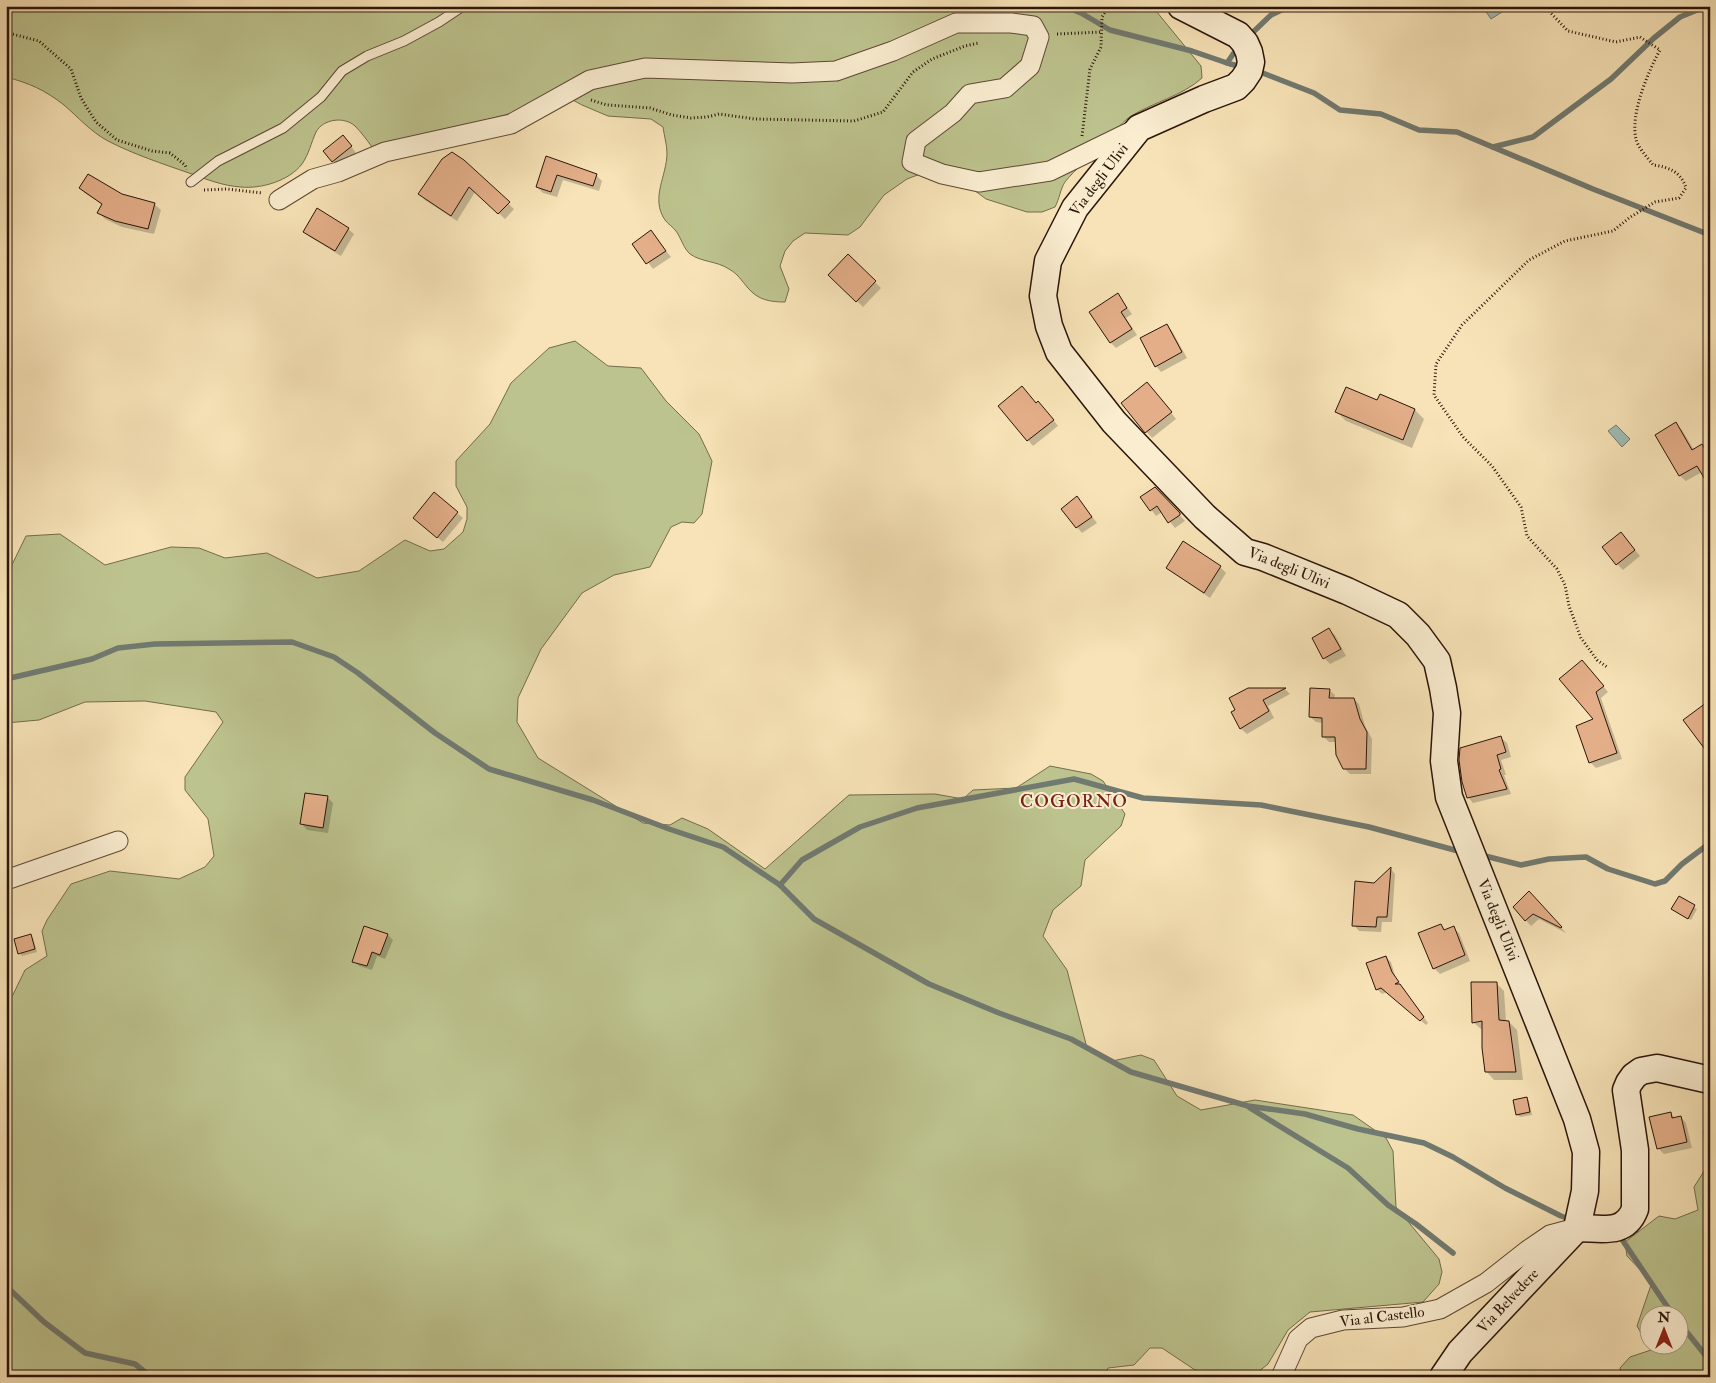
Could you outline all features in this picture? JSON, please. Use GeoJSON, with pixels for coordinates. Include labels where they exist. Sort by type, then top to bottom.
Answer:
{"type":"FeatureCollection","features":[{"type":"Feature","properties":{"kind":"street","name":"Via degli Ulivi"},"geometry":{"type":"LineString","coordinates":[[1182,6],[1238,35],[1245,42],[1249,52],[1251,62],[1249,71],[1236,87],[1139,128],[1075,208],[1048,261],[1043,296],[1049,326],[1059,352],[1114,422],[1205,517],[1245,552],[1263,557],[1346,591],[1398,615],[1418,635],[1438,661],[1447,713],[1444,761],[1449,797],[1577,1119],[1586,1152],[1585,1191],[1577,1228]]}},
{"type":"Feature","properties":{"kind":"street"},"geometry":{"type":"LineString","coordinates":[[279,200],[313,179],[338,172],[385,152],[511,124],[590,80],[645,68],[792,73],[836,71],[893,51],[956,23],[1012,23],[1033,26],[1039,37],[1030,66],[1005,88],[970,94],[954,113],[916,141],[912,162],[942,174],[978,182],[1050,171],[1139,128]]}},
{"type":"Feature","properties":{"kind":"street"},"geometry":{"type":"LineString","coordinates":[[6,880],[118,841]]}},
{"type":"Feature","properties":{"kind":"street"},"geometry":{"type":"LineString","coordinates":[[1577,1228],[1613,1229],[1628,1223],[1633,1216],[1635,1209],[1635,1150],[1626,1090],[1634,1076],[1648,1069],[1657,1068],[1710,1080]]}},
{"type":"Feature","properties":{"kind":"street","name":"Via al Castello"},"geometry":{"type":"LineString","coordinates":[[1281,1377],[1298,1338],[1311,1328],[1343,1320],[1403,1317],[1440,1309],[1486,1284],[1550,1235],[1577,1228]]}},
{"type":"Feature","properties":{"kind":"street","name":"Via Belvedere"},"geometry":{"type":"LineString","coordinates":[[1443,1377],[1460,1352],[1577,1228]]}},
{"type":"Feature","properties":{"kind":"lane"},"geometry":{"type":"LineString","coordinates":[[191,182],[218,161],[255,144],[283,128],[321,97],[342,71],[367,56],[404,41],[463,6]]}},
{"type":"Feature","properties":{"kind":"path"},"geometry":{"type":"LineString","coordinates":[[1070,162],[1072,146],[1083,135],[1090,69],[1101,47],[1102,17],[1109,6]]}},
{"type":"Feature","properties":{"kind":"path"},"geometry":{"type":"LineString","coordinates":[[1544,6],[1568,31],[1616,42],[1640,38],[1660,50],[1649,70],[1635,119],[1636,141],[1653,165],[1666,167],[1683,179],[1686,188],[1679,198],[1656,202],[1629,218],[1613,231],[1565,242],[1529,260],[1462,325],[1436,364],[1434,394],[1463,437],[1492,466],[1520,507],[1527,536],[1557,569],[1565,585],[1569,606],[1581,638],[1598,660],[1607,667]]}},
{"type":"Feature","properties":{"kind":"path"},"geometry":{"type":"LineString","coordinates":[[1039,37],[1067,33],[1101,32]]}},
{"type":"Feature","properties":{"kind":"path"},"geometry":{"type":"LineString","coordinates":[[6,35],[12,34],[39,41],[71,69],[81,98],[96,122],[117,140],[152,151],[170,153],[185,165],[191,182]]}},
{"type":"Feature","properties":{"kind":"path"},"geometry":{"type":"LineString","coordinates":[[567,92],[607,105],[650,108],[672,115],[691,118],[719,114],[755,119],[854,121],[883,112],[913,72],[932,59],[965,46],[984,42]]}},
{"type":"Feature","properties":{"kind":"path"},"geometry":{"type":"LineString","coordinates":[[204,190],[227,189],[258,192],[279,200]]}},
{"type":"Feature","properties":{"kind":"green space"},"geometry":{"type":"Polygon","coordinates":[[[6,6],[1152,6],[1201,66],[1202,78],[1186,90],[1127,119],[1065,182],[1055,207],[1042,212],[1027,212],[986,199],[974,190],[920,174],[907,179],[884,195],[860,227],[848,235],[805,233],[793,241],[785,251],[780,266],[789,289],[785,302],[780,302],[760,298],[732,271],[724,266],[699,259],[690,254],[676,231],[665,220],[661,212],[659,195],[667,147],[663,127],[651,119],[608,116],[558,92],[513,113],[396,143],[372,147],[355,126],[345,121],[334,120],[323,124],[319,128],[302,164],[290,175],[274,183],[257,187],[228,185],[208,180],[118,146],[96,133],[50,95],[6,77],[6,6]]]}},
{"type":"Feature","properties":{"kind":"green space"},"geometry":{"type":"Polygon","coordinates":[[[575,341],[608,366],[641,368],[666,401],[699,434],[712,461],[702,514],[694,523],[682,522],[671,527],[650,567],[614,575],[582,593],[541,649],[518,698],[517,722],[538,758],[643,823],[670,825],[682,818],[708,829],[765,869],[849,795],[935,794],[963,799],[973,790],[1016,788],[1050,766],[1091,774],[1103,781],[1125,814],[1121,826],[1085,860],[1081,886],[1053,910],[1043,936],[1067,970],[1087,1048],[1112,1061],[1141,1055],[1154,1060],[1177,1096],[1201,1110],[1255,1100],[1353,1115],[1386,1138],[1393,1151],[1396,1207],[1439,1259],[1442,1272],[1439,1284],[1423,1302],[1310,1312],[1288,1330],[1268,1364],[1252,1377],[1213,1377],[1201,1374],[1162,1348],[1150,1348],[1134,1365],[1108,1368],[1104,1377],[6,1377],[6,1009],[25,970],[47,956],[42,931],[47,920],[71,884],[110,871],[179,879],[205,867],[214,856],[208,819],[185,790],[185,777],[223,722],[216,712],[145,701],[85,702],[39,720],[6,723],[6,577],[26,536],[60,534],[105,565],[171,547],[199,548],[225,558],[267,553],[317,578],[359,571],[405,540],[430,551],[444,549],[463,532],[467,519],[467,507],[456,486],[456,461],[490,424],[511,383],[549,348],[575,341]]]}},
{"type":"Feature","properties":{"kind":"green space"},"geometry":{"type":"Polygon","coordinates":[[[1710,1126],[1710,1377],[1622,1377],[1620,1368],[1630,1357],[1638,1354],[1638,1356],[1688,1356],[1688,1306],[1644,1306],[1652,1282],[1627,1256],[1625,1242],[1659,1216],[1675,1219],[1698,1210],[1694,1187],[1706,1168],[1704,1130],[1710,1126]]]}},
{"type":"Feature","properties":{"kind":"water"},"geometry":{"type":"Polygon","coordinates":[[[1482,6],[1498,6],[1502,12],[1491,19],[1482,6]]]}},
{"type":"Feature","properties":{"kind":"water"},"geometry":{"type":"Polygon","coordinates":[[[1616,425],[1630,439],[1622,447],[1608,431],[1616,425]]]}},
{"type":"Feature","properties":{"kind":"building"},"geometry":{"type":"Polygon","coordinates":[[[343,135],[352,146],[332,162],[323,151],[343,135]]]}},
{"type":"Feature","properties":{"kind":"building"},"geometry":{"type":"Polygon","coordinates":[[[452,152],[464,160],[510,202],[498,214],[469,187],[451,216],[418,194],[442,159],[452,152]]]}},
{"type":"Feature","properties":{"kind":"building"},"geometry":{"type":"Polygon","coordinates":[[[546,156],[597,174],[593,186],[557,175],[551,192],[536,187],[546,156]]]}},
{"type":"Feature","properties":{"kind":"building"},"geometry":{"type":"Polygon","coordinates":[[[88,174],[122,194],[155,203],[148,229],[115,221],[97,213],[102,204],[79,188],[88,174]]]}},
{"type":"Feature","properties":{"kind":"building"},"geometry":{"type":"Polygon","coordinates":[[[317,208],[349,228],[335,251],[303,232],[317,208]]]}},
{"type":"Feature","properties":{"kind":"building"},"geometry":{"type":"Polygon","coordinates":[[[651,230],[666,251],[646,264],[632,244],[651,230]]]}},
{"type":"Feature","properties":{"kind":"building"},"geometry":{"type":"Polygon","coordinates":[[[848,254],[876,281],[856,302],[828,275],[848,254]]]}},
{"type":"Feature","properties":{"kind":"building"},"geometry":{"type":"Polygon","coordinates":[[[1118,293],[1127,308],[1121,312],[1132,329],[1110,343],[1089,312],[1118,293]]]}},
{"type":"Feature","properties":{"kind":"building"},"geometry":{"type":"Polygon","coordinates":[[[1167,324],[1182,352],[1155,367],[1140,338],[1167,324]]]}},
{"type":"Feature","properties":{"kind":"building"},"geometry":{"type":"Polygon","coordinates":[[[1147,382],[1172,412],[1145,433],[1121,403],[1147,382]]]}},
{"type":"Feature","properties":{"kind":"building"},"geometry":{"type":"Polygon","coordinates":[[[1022,386],[1054,420],[1027,441],[998,406],[1022,386]]]}},
{"type":"Feature","properties":{"kind":"building"},"geometry":{"type":"Polygon","coordinates":[[[1346,387],[1377,400],[1380,394],[1415,409],[1403,440],[1335,412],[1346,387]]]}},
{"type":"Feature","properties":{"kind":"building"},"geometry":{"type":"Polygon","coordinates":[[[1676,422],[1692,450],[1702,444],[1710,458],[1710,488],[1697,466],[1679,476],[1655,435],[1676,422]]]}},
{"type":"Feature","properties":{"kind":"building"},"geometry":{"type":"Polygon","coordinates":[[[1155,487],[1180,513],[1180,515],[1168,523],[1157,506],[1150,511],[1140,497],[1155,487]]]}},
{"type":"Feature","properties":{"kind":"building"},"geometry":{"type":"Polygon","coordinates":[[[434,492],[458,512],[437,538],[413,518],[434,492]]]}},
{"type":"Feature","properties":{"kind":"building"},"geometry":{"type":"Polygon","coordinates":[[[1077,496],[1092,517],[1076,528],[1061,509],[1077,496]]]}},
{"type":"Feature","properties":{"kind":"building"},"geometry":{"type":"Polygon","coordinates":[[[1621,532],[1635,550],[1616,565],[1602,547],[1621,532]]]}},
{"type":"Feature","properties":{"kind":"building"},"geometry":{"type":"Polygon","coordinates":[[[1183,541],[1221,566],[1204,593],[1166,568],[1183,541]]]}},
{"type":"Feature","properties":{"kind":"building"},"geometry":{"type":"Polygon","coordinates":[[[1329,628],[1341,649],[1323,659],[1312,638],[1329,628]]]}},
{"type":"Feature","properties":{"kind":"building"},"geometry":{"type":"Polygon","coordinates":[[[1582,660],[1604,686],[1596,692],[1617,753],[1589,763],[1576,726],[1593,719],[1559,679],[1582,660]]]}},
{"type":"Feature","properties":{"kind":"building"},"geometry":{"type":"Polygon","coordinates":[[[1248,688],[1286,688],[1263,700],[1269,711],[1240,729],[1231,712],[1235,710],[1229,698],[1248,688]]]}},
{"type":"Feature","properties":{"kind":"building"},"geometry":{"type":"Polygon","coordinates":[[[1310,688],[1330,689],[1329,698],[1354,698],[1360,719],[1367,732],[1366,769],[1343,769],[1336,755],[1335,737],[1322,737],[1322,718],[1309,717],[1310,688]]]}},
{"type":"Feature","properties":{"kind":"building"},"geometry":{"type":"Polygon","coordinates":[[[1710,700],[1710,756],[1683,720],[1710,700]]]}},
{"type":"Feature","properties":{"kind":"building"},"geometry":{"type":"Polygon","coordinates":[[[1501,736],[1506,752],[1497,755],[1501,769],[1499,770],[1507,789],[1467,798],[1462,782],[1459,760],[1460,748],[1501,736]]]}},
{"type":"Feature","properties":{"kind":"building"},"geometry":{"type":"Polygon","coordinates":[[[305,793],[328,796],[323,828],[300,824],[305,793]]]}},
{"type":"Feature","properties":{"kind":"building"},"geometry":{"type":"Polygon","coordinates":[[[1391,867],[1387,917],[1377,917],[1376,927],[1352,926],[1355,881],[1374,883],[1391,867]]]}},
{"type":"Feature","properties":{"kind":"building"},"geometry":{"type":"Polygon","coordinates":[[[1529,891],[1561,928],[1533,914],[1525,921],[1513,907],[1529,891]]]}},
{"type":"Feature","properties":{"kind":"building"},"geometry":{"type":"Polygon","coordinates":[[[1679,896],[1695,905],[1688,919],[1671,909],[1679,896]]]}},
{"type":"Feature","properties":{"kind":"building"},"geometry":{"type":"Polygon","coordinates":[[[1441,924],[1444,930],[1454,926],[1465,955],[1433,969],[1418,933],[1441,924]]]}},
{"type":"Feature","properties":{"kind":"building"},"geometry":{"type":"Polygon","coordinates":[[[364,926],[388,934],[380,955],[372,952],[367,966],[352,962],[364,926]]]}},
{"type":"Feature","properties":{"kind":"building"},"geometry":{"type":"Polygon","coordinates":[[[31,934],[35,949],[18,954],[14,939],[31,934]]]}},
{"type":"Feature","properties":{"kind":"building"},"geometry":{"type":"Polygon","coordinates":[[[1386,956],[1392,972],[1399,982],[1395,984],[1400,984],[1424,1017],[1420,1021],[1381,988],[1376,990],[1366,963],[1386,956]]]}},
{"type":"Feature","properties":{"kind":"building"},"geometry":{"type":"Polygon","coordinates":[[[1471,982],[1497,982],[1499,1020],[1509,1021],[1516,1072],[1485,1072],[1482,1048],[1482,1021],[1472,1023],[1471,982]]]}},
{"type":"Feature","properties":{"kind":"building"},"geometry":{"type":"Polygon","coordinates":[[[1527,1097],[1530,1112],[1516,1115],[1513,1100],[1527,1097]]]}},
{"type":"Feature","properties":{"kind":"building"},"geometry":{"type":"Polygon","coordinates":[[[1671,1112],[1672,1118],[1681,1116],[1687,1142],[1657,1149],[1649,1117],[1671,1112]]]}},
{"type":"Feature","properties":{"kind":"waterway"},"geometry":{"type":"LineString","coordinates":[[1064,6],[1081,13],[1110,30],[1192,51],[1244,67]]}},
{"type":"Feature","properties":{"kind":"waterway"},"geometry":{"type":"LineString","coordinates":[[1248,37],[1271,15],[1290,6]]}},
{"type":"Feature","properties":{"kind":"waterway"},"geometry":{"type":"LineString","coordinates":[[1493,147],[1533,137],[1611,79],[1654,38],[1680,17],[1707,6]]}},
{"type":"Feature","properties":{"kind":"waterway"},"geometry":{"type":"LineString","coordinates":[[1227,63],[1238,47]]}},
{"type":"Feature","properties":{"kind":"waterway"},"geometry":{"type":"LineString","coordinates":[[1255,70],[1314,93],[1340,110],[1381,114],[1419,130],[1457,132],[1593,189],[1710,235]]}},
{"type":"Feature","properties":{"kind":"waterway"},"geometry":{"type":"LineString","coordinates":[[6,679],[92,659],[118,648],[155,644],[292,642],[334,657],[358,673],[435,733],[489,769],[593,800],[723,847],[780,885],[814,919],[929,984],[999,1013],[1071,1039],[1131,1072],[1248,1106],[1305,1114],[1358,1129],[1424,1143],[1453,1157],[1505,1188],[1573,1220]]}},
{"type":"Feature","properties":{"kind":"waterway"},"geometry":{"type":"LineString","coordinates":[[780,885],[802,860],[860,827],[917,808],[1074,779],[1143,798],[1261,805],[1369,827],[1462,852]]}},
{"type":"Feature","properties":{"kind":"waterway"},"geometry":{"type":"LineString","coordinates":[[1481,855],[1521,865],[1549,859],[1586,857],[1608,869],[1655,884],[1665,881],[1682,864],[1710,843]]}},
{"type":"Feature","properties":{"kind":"waterway"},"geometry":{"type":"LineString","coordinates":[[1250,1108],[1348,1168],[1388,1205],[1453,1253]]}},
{"type":"Feature","properties":{"kind":"waterway"},"geometry":{"type":"LineString","coordinates":[[1619,1235],[1667,1306]]}},
{"type":"Feature","properties":{"kind":"waterway"},"geometry":{"type":"LineString","coordinates":[[6,1286],[44,1322],[85,1353],[135,1364],[151,1377]]}},
{"type":"Feature","properties":{"kind":"waterway"},"geometry":{"type":"LineString","coordinates":[[1688,1334],[1710,1361]]}},
{"type":"Feature","properties":{"kind":"district","name":"COGORNO"},"geometry":{"type":"Point","coordinates":[1074,801]}}]}
